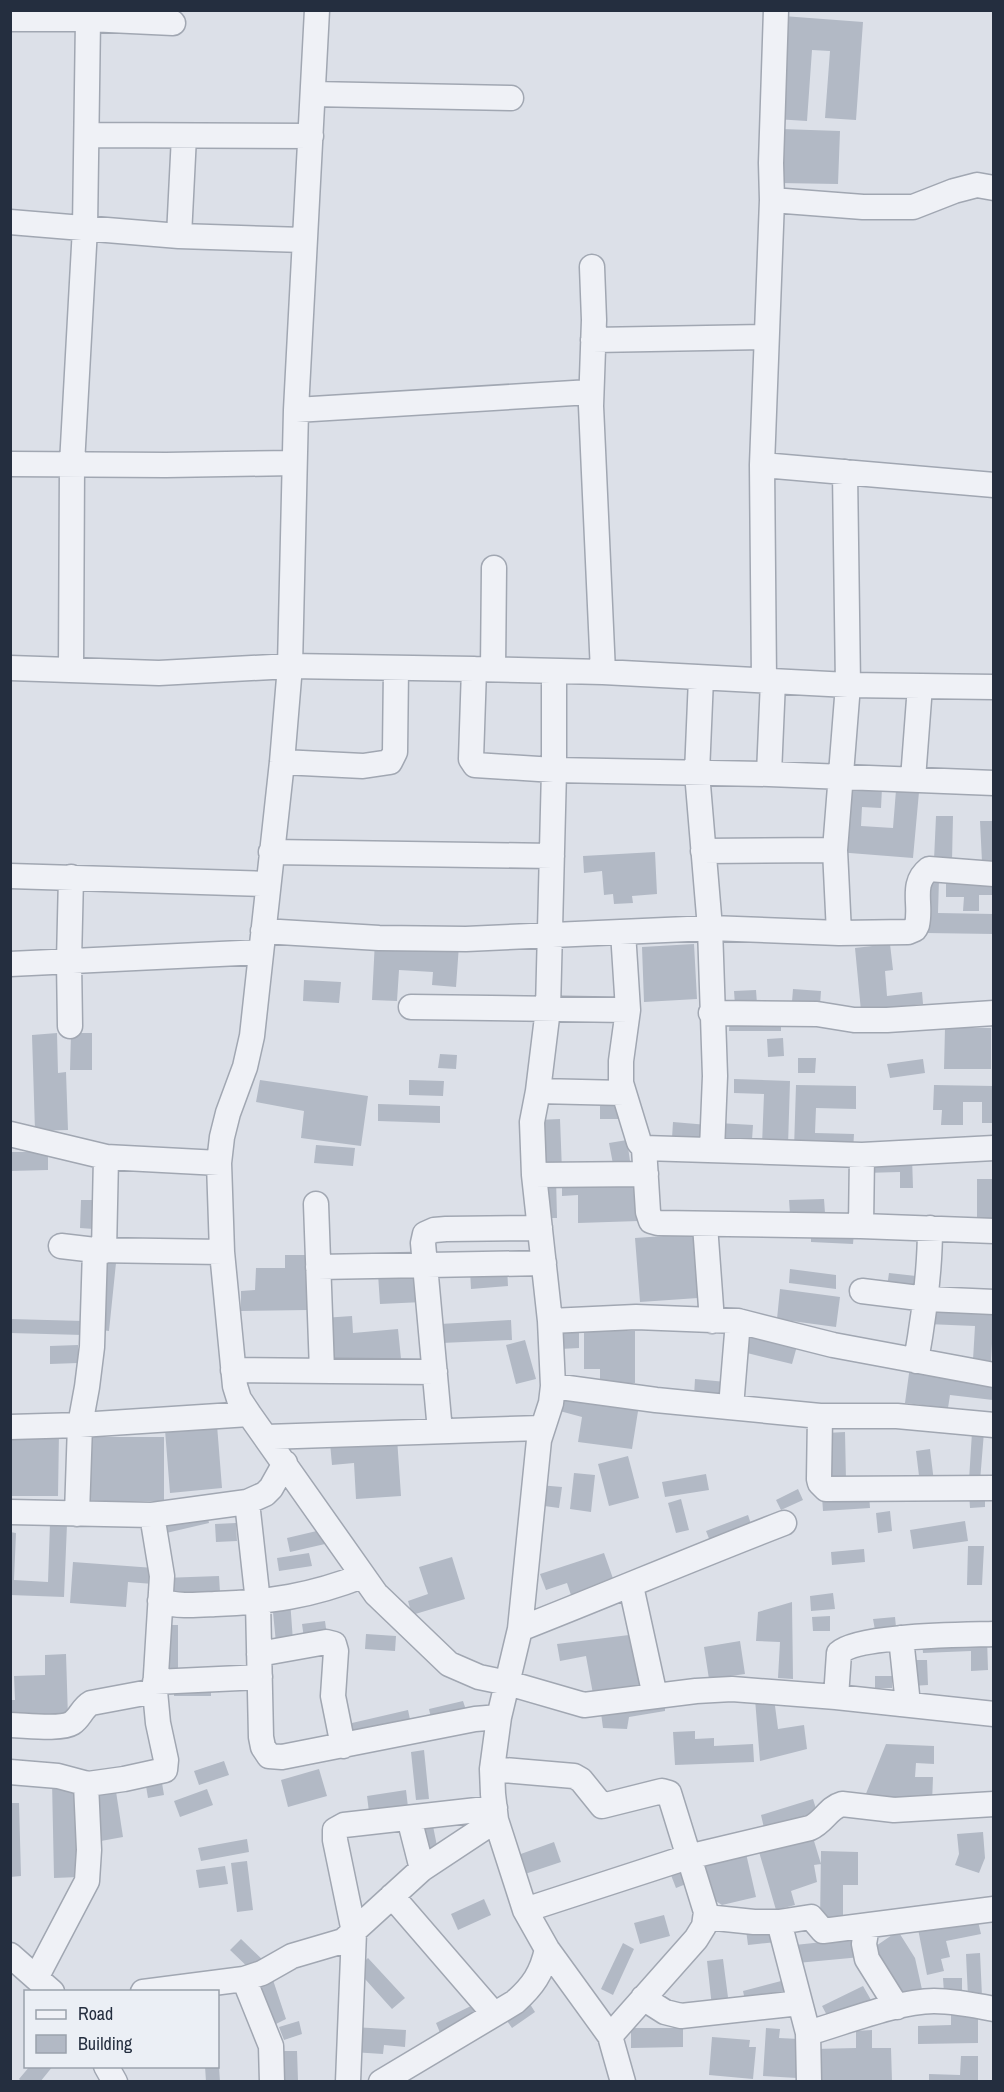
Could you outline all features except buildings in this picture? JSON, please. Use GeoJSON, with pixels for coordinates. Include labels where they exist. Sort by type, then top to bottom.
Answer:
{"type":"FeatureCollection","features":[{"type":"Feature","properties":{"kind":"street"},"geometry":{"type":"LineString","coordinates":[[317,10],[296,410],[290,666],[282,762],[250,1049],[228,1113],[219,1163],[222,1252],[236,1393],[362,1576],[391,1610],[449,1664],[479,1677],[584,1705],[732,1689],[836,1696],[993,1714]]}},
{"type":"Feature","properties":{"kind":"street"},"geometry":{"type":"LineString","coordinates":[[769,774],[762,465],[772,200],[776,10]]}},
{"type":"Feature","properties":{"kind":"street"},"geometry":{"type":"LineString","coordinates":[[10,19],[88,19],[173,23]]}},
{"type":"Feature","properties":{"kind":"street"},"geometry":{"type":"LineString","coordinates":[[71,670],[72,464],[85,228],[88,19]]}},
{"type":"Feature","properties":{"kind":"street"},"geometry":{"type":"LineString","coordinates":[[313,94],[511,98]]}},
{"type":"Feature","properties":{"kind":"street"},"geometry":{"type":"LineString","coordinates":[[87,135],[311,136]]}},
{"type":"Feature","properties":{"kind":"street"},"geometry":{"type":"LineString","coordinates":[[179,236],[184,136]]}},
{"type":"Feature","properties":{"kind":"street"},"geometry":{"type":"LineString","coordinates":[[772,200],[863,207],[913,207],[954,191],[977,185],[993,188]]}},
{"type":"Feature","properties":{"kind":"street"},"geometry":{"type":"LineString","coordinates":[[10,222],[179,236],[304,240]]}},
{"type":"Feature","properties":{"kind":"street"},"geometry":{"type":"LineString","coordinates":[[592,267],[593,340],[590,392],[603,672]]}},
{"type":"Feature","properties":{"kind":"street"},"geometry":{"type":"LineString","coordinates":[[593,340],[766,337]]}},
{"type":"Feature","properties":{"kind":"street"},"geometry":{"type":"LineString","coordinates":[[296,410],[590,392]]}},
{"type":"Feature","properties":{"kind":"street"},"geometry":{"type":"LineString","coordinates":[[10,464],[294,463]]}},
{"type":"Feature","properties":{"kind":"street"},"geometry":{"type":"LineString","coordinates":[[762,465],[993,485]]}},
{"type":"Feature","properties":{"kind":"street"},"geometry":{"type":"LineString","coordinates":[[839,933],[836,850],[848,685],[845,472]]}},
{"type":"Feature","properties":{"kind":"street"},"geometry":{"type":"LineString","coordinates":[[494,568],[473,764],[477,766],[993,783]]}},
{"type":"Feature","properties":{"kind":"street"},"geometry":{"type":"LineString","coordinates":[[10,668],[159,673],[290,666],[483,669],[603,672],[848,685],[993,687]]}},
{"type":"Feature","properties":{"kind":"street"},"geometry":{"type":"LineString","coordinates":[[282,762],[363,766],[390,762],[395,752],[396,668]]}},
{"type":"Feature","properties":{"kind":"street"},"geometry":{"type":"LineString","coordinates":[[554,672],[548,1009],[532,1122],[534,1175],[550,1321],[553,1386],[539,1440],[520,1629],[499,1717],[492,1769],[495,1814],[525,1910],[546,1949],[610,2036],[623,2082]]}},
{"type":"Feature","properties":{"kind":"street"},"geometry":{"type":"LineString","coordinates":[[701,678],[697,773],[710,928],[711,1013],[715,1076],[712,1149]]}},
{"type":"Feature","properties":{"kind":"street"},"geometry":{"type":"LineString","coordinates":[[913,779],[920,686]]}},
{"type":"Feature","properties":{"kind":"street"},"geometry":{"type":"LineString","coordinates":[[703,851],[836,850]]}},
{"type":"Feature","properties":{"kind":"street"},"geometry":{"type":"LineString","coordinates":[[271,852],[552,856]]}},
{"type":"Feature","properties":{"kind":"street"},"geometry":{"type":"LineString","coordinates":[[10,964],[69,961],[262,941],[379,938],[466,939],[710,928],[839,933],[908,932],[915,929],[919,920],[918,883],[929,869],[993,874]]}},
{"type":"Feature","properties":{"kind":"street"},"geometry":{"type":"LineString","coordinates":[[10,876],[268,884]]}},
{"type":"Feature","properties":{"kind":"street"},"geometry":{"type":"LineString","coordinates":[[70,1026],[71,878]]}},
{"type":"Feature","properties":{"kind":"street"},"geometry":{"type":"LineString","coordinates":[[623,932],[628,1010],[621,1073],[624,1093],[639,1142],[644,1148],[648,1212],[651,1221],[705,1225],[861,1226],[993,1231]]}},
{"type":"Feature","properties":{"kind":"street"},"geometry":{"type":"LineString","coordinates":[[411,1006],[628,1010]]}},
{"type":"Feature","properties":{"kind":"street"},"geometry":{"type":"LineString","coordinates":[[711,1013],[817,1014],[854,1020],[887,1020],[993,1012]]}},
{"type":"Feature","properties":{"kind":"street"},"geometry":{"type":"LineString","coordinates":[[538,1091],[624,1093]]}},
{"type":"Feature","properties":{"kind":"street"},"geometry":{"type":"LineString","coordinates":[[10,1134],[106,1157],[219,1163]]}},
{"type":"Feature","properties":{"kind":"street"},"geometry":{"type":"LineString","coordinates":[[644,1148],[862,1155],[993,1149]]}},
{"type":"Feature","properties":{"kind":"street"},"geometry":{"type":"LineString","coordinates":[[861,1226],[862,1155]]}},
{"type":"Feature","properties":{"kind":"street"},"geometry":{"type":"LineString","coordinates":[[77,1514],[80,1425],[92,1347],[106,1157]]}},
{"type":"Feature","properties":{"kind":"street"},"geometry":{"type":"LineString","coordinates":[[534,1175],[646,1174]]}},
{"type":"Feature","properties":{"kind":"street"},"geometry":{"type":"LineString","coordinates":[[316,1204],[322,1371]]}},
{"type":"Feature","properties":{"kind":"street"},"geometry":{"type":"LineString","coordinates":[[705,1225],[712,1321]]}},
{"type":"Feature","properties":{"kind":"street"},"geometry":{"type":"LineString","coordinates":[[441,1431],[424,1237],[429,1231],[446,1229],[540,1228]]}},
{"type":"Feature","properties":{"kind":"street"},"geometry":{"type":"LineString","coordinates":[[916,1361],[927,1299],[930,1228]]}},
{"type":"Feature","properties":{"kind":"street"},"geometry":{"type":"LineString","coordinates":[[61,1246],[100,1250],[222,1252]]}},
{"type":"Feature","properties":{"kind":"street"},"geometry":{"type":"LineString","coordinates":[[318,1267],[544,1263]]}},
{"type":"Feature","properties":{"kind":"street"},"geometry":{"type":"LineString","coordinates":[[862,1291],[927,1299],[993,1302]]}},
{"type":"Feature","properties":{"kind":"street"},"geometry":{"type":"LineString","coordinates":[[550,1321],[636,1317],[738,1321],[833,1345],[993,1374]]}},
{"type":"Feature","properties":{"kind":"street"},"geometry":{"type":"LineString","coordinates":[[731,1407],[738,1321]]}},
{"type":"Feature","properties":{"kind":"street"},"geometry":{"type":"LineString","coordinates":[[233,1370],[435,1372]]}},
{"type":"Feature","properties":{"kind":"street"},"geometry":{"type":"LineString","coordinates":[[553,1386],[656,1400],[820,1416],[897,1416],[993,1425]]}},
{"type":"Feature","properties":{"kind":"street"},"geometry":{"type":"LineString","coordinates":[[10,1427],[80,1425],[249,1414]]}},
{"type":"Feature","properties":{"kind":"street"},"geometry":{"type":"LineString","coordinates":[[820,1416],[819,1479],[826,1489],[993,1488]]}},
{"type":"Feature","properties":{"kind":"street"},"geometry":{"type":"LineString","coordinates":[[266,1437],[542,1428]]}},
{"type":"Feature","properties":{"kind":"street"},"geometry":{"type":"LineString","coordinates":[[10,1512],[152,1515],[247,1502],[265,1494],[285,1463]]}},
{"type":"Feature","properties":{"kind":"street"},"geometry":{"type":"LineString","coordinates":[[247,1502],[258,1602],[261,1737],[263,1747],[269,1756],[282,1757],[475,1719],[499,1717]]}},
{"type":"Feature","properties":{"kind":"street"},"geometry":{"type":"LineString","coordinates":[[10,1772],[58,1776],[86,1784],[165,1770],[166,1760],[158,1723],[155,1687],[162,1584],[152,1515]]}},
{"type":"Feature","properties":{"kind":"street"},"geometry":{"type":"LineString","coordinates":[[520,1629],[784,1523]]}},
{"type":"Feature","properties":{"kind":"street"},"geometry":{"type":"LineString","coordinates":[[160,1601],[186,1605],[258,1602],[301,1596],[362,1576]]}},
{"type":"Feature","properties":{"kind":"street"},"geometry":{"type":"LineString","coordinates":[[630,1586],[655,1696]]}},
{"type":"Feature","properties":{"kind":"street"},"geometry":{"type":"LineString","coordinates":[[836,1696],[839,1653],[851,1645],[901,1638],[993,1634]]}},
{"type":"Feature","properties":{"kind":"street"},"geometry":{"type":"LineString","coordinates":[[901,1638],[908,1704]]}},
{"type":"Feature","properties":{"kind":"street"},"geometry":{"type":"LineString","coordinates":[[10,1725],[67,1725],[77,1719],[85,1706],[91,1703],[155,1687],[259,1666],[326,1642],[334,1644],[336,1651],[333,1696],[343,1746]]}},
{"type":"Feature","properties":{"kind":"street"},"geometry":{"type":"LineString","coordinates":[[492,1769],[574,1776],[581,1780],[602,1806],[662,1791],[669,1793],[706,1917],[704,1926],[696,1939],[610,2036]]}},
{"type":"Feature","properties":{"kind":"street"},"geometry":{"type":"LineString","coordinates":[[10,1955],[44,1985],[87,1881],[89,1850],[86,1784]]}},
{"type":"Feature","properties":{"kind":"street"},"geometry":{"type":"LineString","coordinates":[[525,1910],[688,1857],[810,1828],[818,1824],[834,1806],[842,1804],[894,1810],[993,1804]]}},
{"type":"Feature","properties":{"kind":"street"},"geometry":{"type":"LineString","coordinates":[[348,2082],[354,1932],[335,1840],[335,1830],[344,1825],[409,1818],[495,1814]]}},
{"type":"Feature","properties":{"kind":"street"},"geometry":{"type":"LineString","coordinates":[[159,1990],[244,1979],[292,1956],[343,1941],[422,1869],[495,1814]]}},
{"type":"Feature","properties":{"kind":"street"},"geometry":{"type":"LineString","coordinates":[[409,1818],[422,1869]]}},
{"type":"Feature","properties":{"kind":"street"},"geometry":{"type":"LineString","coordinates":[[392,1896],[494,2014]]}},
{"type":"Feature","properties":{"kind":"street"},"geometry":{"type":"LineString","coordinates":[[706,1917],[754,1922],[779,1922],[811,1917],[823,1932],[993,1909]]}},
{"type":"Feature","properties":{"kind":"street"},"geometry":{"type":"LineString","coordinates":[[779,1922],[808,2033],[809,2082]]}},
{"type":"Feature","properties":{"kind":"street"},"geometry":{"type":"LineString","coordinates":[[867,1926],[864,1944],[867,1959],[897,2007]]}},
{"type":"Feature","properties":{"kind":"street"},"geometry":{"type":"LineString","coordinates":[[381,2082],[514,2002],[531,1987],[544,1965],[546,1949]]}},
{"type":"Feature","properties":{"kind":"street"},"geometry":{"type":"LineString","coordinates":[[244,1979],[270,2046],[272,2082]]}},
{"type":"Feature","properties":{"kind":"street"},"geometry":{"type":"LineString","coordinates":[[643,1998],[665,2012],[681,2016],[800,2003]]}},
{"type":"Feature","properties":{"kind":"street"},"geometry":{"type":"LineString","coordinates":[[808,2033],[897,2007],[932,2001],[963,2003],[993,2009]]}},
{"type":"Feature","properties":{"kind":"street"},"geometry":{"type":"LineString","coordinates":[[107,2068],[115,2082]]}}]}
